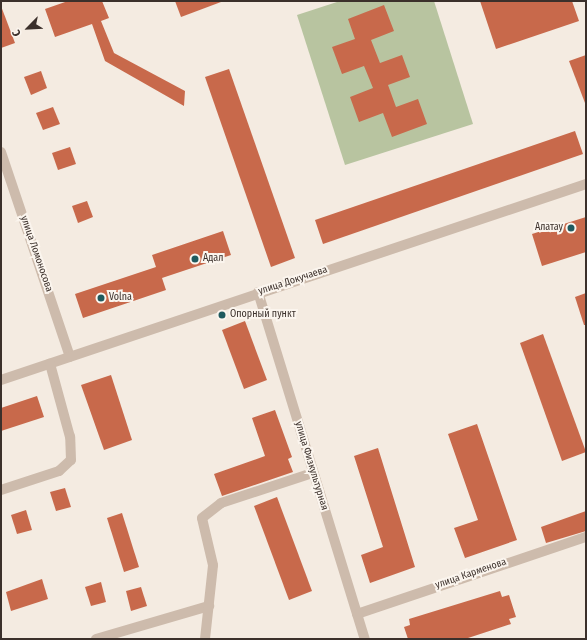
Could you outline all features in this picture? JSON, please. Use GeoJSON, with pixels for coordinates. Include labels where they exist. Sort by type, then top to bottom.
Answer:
{"type":"FeatureCollection","features":[{"type":"Feature","properties":{"kind":"street","name":"улица Ломоносова"},"geometry":{"type":"LineString","coordinates":[[1,152],[70,356]]}},
{"type":"Feature","properties":{"kind":"street","name":"улица Докучаева"},"geometry":{"type":"LineString","coordinates":[[1,380],[258,292],[586,184]]}},
{"type":"Feature","properties":{"kind":"street","name":"улица Физкультурная"},"geometry":{"type":"LineString","coordinates":[[258,292],[365,639]]}},
{"type":"Feature","properties":{"kind":"street"},"geometry":{"type":"LineString","coordinates":[[1,490],[58,472],[71,460],[70,437],[50,364]]}},
{"type":"Feature","properties":{"kind":"street"},"geometry":{"type":"LineString","coordinates":[[205,639],[213,565],[202,518],[221,503],[313,473]]}},
{"type":"Feature","properties":{"kind":"street","name":"улица Карменова"},"geometry":{"type":"LineString","coordinates":[[357,614],[586,537]]}},
{"type":"Feature","properties":{"kind":"street"},"geometry":{"type":"LineString","coordinates":[[96,639],[209,606]]}},
{"type":"Feature","properties":{"kind":"green space"},"geometry":{"type":"Polygon","coordinates":[[[340,1],[434,1],[473,124],[345,165],[297,15],[340,1]]]}},
{"type":"Feature","properties":{"kind":"building"},"geometry":{"type":"Polygon","coordinates":[[[68,1],[102,1],[109,18],[101,21],[114,53],[185,91],[184,106],[105,61],[92,24],[55,37],[45,9],[68,1]]]}},
{"type":"Feature","properties":{"kind":"building"},"geometry":{"type":"Polygon","coordinates":[[[175,1],[221,1],[221,2],[181,17],[175,1]]]}},
{"type":"Feature","properties":{"kind":"building"},"geometry":{"type":"Polygon","coordinates":[[[480,1],[572,1],[579,21],[496,49],[480,1]]]}},
{"type":"Feature","properties":{"kind":"building"},"geometry":{"type":"Polygon","coordinates":[[[384,5],[394,31],[371,40],[380,63],[402,55],[410,77],[388,85],[396,107],[418,99],[427,124],[392,137],[383,113],[359,122],[350,97],[373,88],[364,66],[342,74],[332,47],[355,39],[348,19],[384,5]]]}},
{"type":"Feature","properties":{"kind":"building"},"geometry":{"type":"Polygon","coordinates":[[[1,6],[15,43],[1,48],[1,6]]]}},
{"type":"Feature","properties":{"kind":"building"},"geometry":{"type":"Polygon","coordinates":[[[586,55],[586,103],[585,103],[569,61],[586,55]]]}},
{"type":"Feature","properties":{"kind":"building"},"geometry":{"type":"Polygon","coordinates":[[[229,69],[295,258],[271,267],[205,77],[229,69]]]}},
{"type":"Feature","properties":{"kind":"building"},"geometry":{"type":"Polygon","coordinates":[[[41,71],[47,88],[31,95],[24,77],[41,71]]]}},
{"type":"Feature","properties":{"kind":"building"},"geometry":{"type":"Polygon","coordinates":[[[53,107],[60,124],[43,130],[36,113],[53,107]]]}},
{"type":"Feature","properties":{"kind":"building"},"geometry":{"type":"Polygon","coordinates":[[[575,131],[583,154],[323,244],[315,220],[575,131]]]}},
{"type":"Feature","properties":{"kind":"building"},"geometry":{"type":"Polygon","coordinates":[[[70,147],[76,164],[58,170],[52,153],[70,147]]]}},
{"type":"Feature","properties":{"kind":"building"},"geometry":{"type":"Polygon","coordinates":[[[87,201],[93,217],[78,223],[72,206],[87,201]]]}},
{"type":"Feature","properties":{"kind":"building"},"geometry":{"type":"Polygon","coordinates":[[[586,217],[586,252],[542,266],[532,234],[586,217]]]}},
{"type":"Feature","properties":{"kind":"building"},"geometry":{"type":"Polygon","coordinates":[[[223,231],[231,255],[162,278],[166,290],[83,318],[75,294],[156,267],[152,255],[223,231]]]}},
{"type":"Feature","properties":{"kind":"building"},"geometry":{"type":"Polygon","coordinates":[[[586,293],[586,325],[584,325],[575,297],[586,293]]]}},
{"type":"Feature","properties":{"kind":"building"},"geometry":{"type":"Polygon","coordinates":[[[245,321],[267,380],[244,389],[222,330],[245,321]]]}},
{"type":"Feature","properties":{"kind":"building"},"geometry":{"type":"Polygon","coordinates":[[[543,334],[586,452],[562,461],[520,343],[543,334]]]}},
{"type":"Feature","properties":{"kind":"building"},"geometry":{"type":"Polygon","coordinates":[[[111,375],[132,440],[104,450],[81,385],[111,375]]]}},
{"type":"Feature","properties":{"kind":"building"},"geometry":{"type":"Polygon","coordinates":[[[37,396],[44,417],[1,431],[1,408],[37,396]]]}},
{"type":"Feature","properties":{"kind":"building"},"geometry":{"type":"Polygon","coordinates":[[[275,410],[292,457],[288,459],[293,472],[222,496],[214,474],[265,456],[252,418],[275,410]]]}},
{"type":"Feature","properties":{"kind":"building"},"geometry":{"type":"Polygon","coordinates":[[[477,424],[517,540],[465,558],[454,528],[478,520],[448,434],[477,424]]]}},
{"type":"Feature","properties":{"kind":"building"},"geometry":{"type":"Polygon","coordinates":[[[378,448],[415,567],[370,583],[361,555],[383,547],[354,456],[378,448]]]}},
{"type":"Feature","properties":{"kind":"building"},"geometry":{"type":"Polygon","coordinates":[[[65,488],[71,507],[56,511],[50,492],[65,488]]]}},
{"type":"Feature","properties":{"kind":"building"},"geometry":{"type":"Polygon","coordinates":[[[277,497],[312,591],[289,600],[254,506],[277,497]]]}},
{"type":"Feature","properties":{"kind":"building"},"geometry":{"type":"Polygon","coordinates":[[[26,510],[32,530],[17,534],[11,515],[26,510]]]}},
{"type":"Feature","properties":{"kind":"building"},"geometry":{"type":"Polygon","coordinates":[[[586,511],[586,531],[546,543],[541,527],[586,511]]]}},
{"type":"Feature","properties":{"kind":"building"},"geometry":{"type":"Polygon","coordinates":[[[122,513],[139,567],[124,572],[107,518],[122,513]]]}},
{"type":"Feature","properties":{"kind":"building"},"geometry":{"type":"Polygon","coordinates":[[[42,579],[48,599],[11,611],[6,592],[42,579]]]}},
{"type":"Feature","properties":{"kind":"building"},"geometry":{"type":"Polygon","coordinates":[[[101,582],[106,602],[91,606],[85,587],[101,582]]]}},
{"type":"Feature","properties":{"kind":"building"},"geometry":{"type":"Polygon","coordinates":[[[141,587],[147,606],[131,611],[126,591],[141,587]]]}},
{"type":"Feature","properties":{"kind":"building"},"geometry":{"type":"Polygon","coordinates":[[[500,591],[502,597],[509,595],[516,617],[509,619],[511,624],[465,639],[408,639],[404,627],[410,625],[409,619],[500,591]]]}},
{"type":"Feature","properties":{"kind":"place","name":"Алатау"},"geometry":{"type":"Point","coordinates":[571,228]}},
{"type":"Feature","properties":{"kind":"place","name":"Адал"},"geometry":{"type":"Point","coordinates":[195,259]}},
{"type":"Feature","properties":{"kind":"place","name":"Volna"},"geometry":{"type":"Point","coordinates":[101,298]}},
{"type":"Feature","properties":{"kind":"place","name":"Опорный пункт"},"geometry":{"type":"Point","coordinates":[222,315]}}]}
